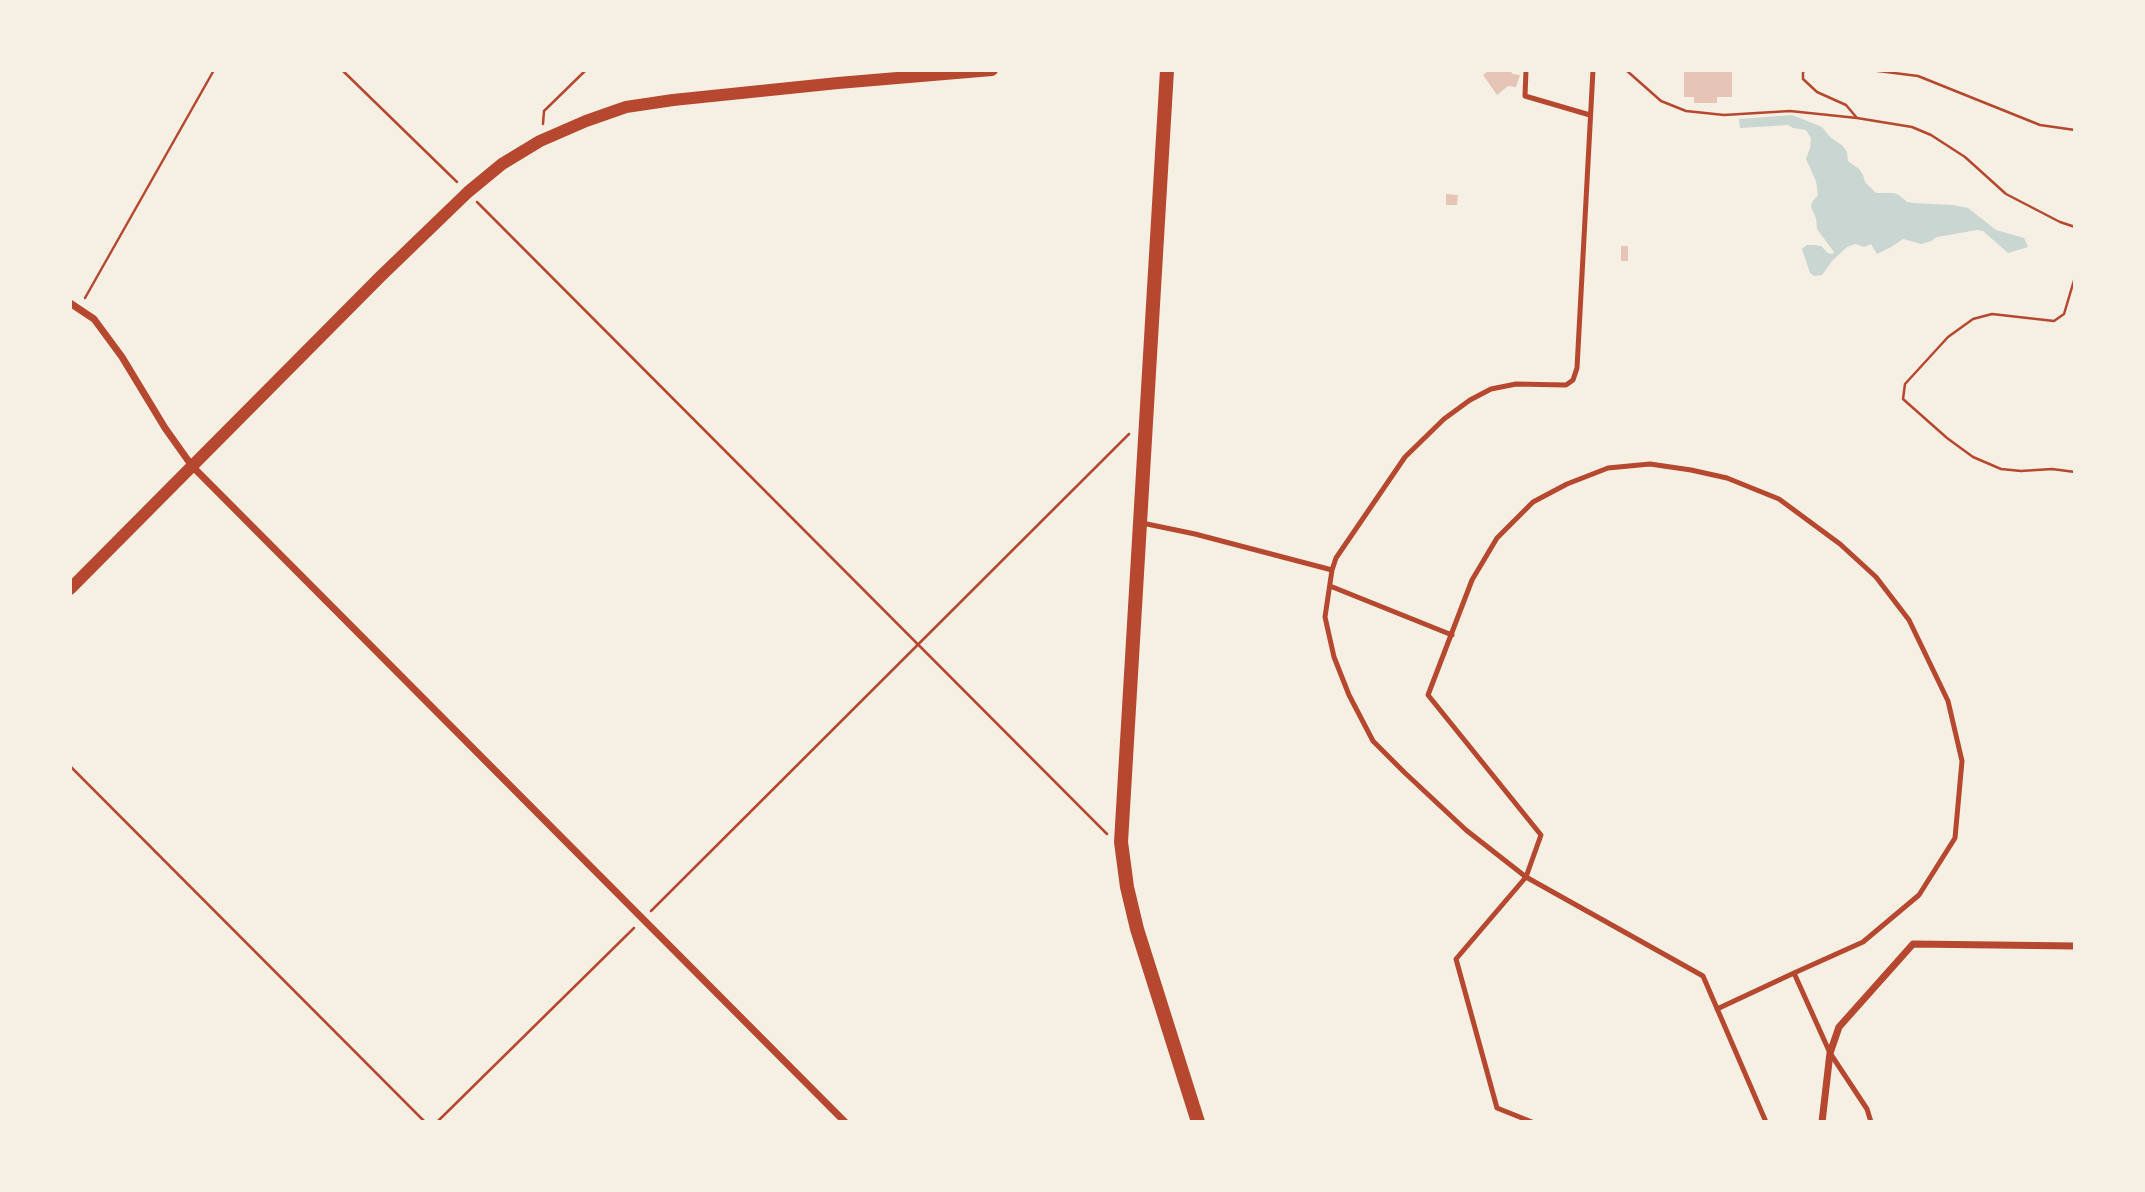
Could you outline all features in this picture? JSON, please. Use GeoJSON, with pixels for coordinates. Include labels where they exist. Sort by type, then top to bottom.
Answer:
{"type":"FeatureCollection","features":[{"type":"Feature","properties":{"kind":"main road"},"geometry":{"type":"LineString","coordinates":[[1167,70],[1121,842],[1127,887],[1137,929],[1198,1122]]}},
{"type":"Feature","properties":{"kind":"street"},"geometry":{"type":"LineString","coordinates":[[70,589],[468,192],[502,164],[540,141],[626,107],[838,83],[992,70]]}},
{"type":"Feature","properties":{"kind":"street"},"geometry":{"type":"LineString","coordinates":[[70,303],[93,319],[122,357],[165,428],[192,466],[845,1122]]}},
{"type":"Feature","properties":{"kind":"street"},"geometry":{"type":"LineString","coordinates":[[1822,1122],[1830,1053],[1839,1027],[1913,944],[2075,946]]}},
{"type":"Feature","properties":{"kind":"lane"},"geometry":{"type":"LineString","coordinates":[[1526,70],[1525,96],[1590,115]]}},
{"type":"Feature","properties":{"kind":"lane"},"geometry":{"type":"LineString","coordinates":[[1593,70],[1577,368],[1573,380],[1566,385],[1516,384],[1491,389],[1444,419],[1405,457],[1336,558],[1325,617],[1334,657],[1349,695],[1373,741],[1466,830],[1526,877],[1703,976],[1766,1122]]}},
{"type":"Feature","properties":{"kind":"lane"},"geometry":{"type":"LineString","coordinates":[[1532,1122],[1497,1108],[1457,959],[1526,877],[1541,835],[1428,695],[1472,580],[1497,538],[1534,502],[1567,484],[1608,468],[1650,464],[1727,478],[1779,499],[1840,544],[1876,577],[1909,620],[1948,701],[1962,761],[1955,838],[1919,895],[1863,942],[1717,1009]]}},
{"type":"Feature","properties":{"kind":"lane"},"geometry":{"type":"LineString","coordinates":[[1139,523],[1195,534],[1332,570]]}},
{"type":"Feature","properties":{"kind":"lane"},"geometry":{"type":"LineString","coordinates":[[1330,586],[1452,635]]}},
{"type":"Feature","properties":{"kind":"lane"},"geometry":{"type":"LineString","coordinates":[[1794,973],[1830,1053],[1867,1109],[1871,1122]]}},
{"type":"Feature","properties":{"kind":"path"},"geometry":{"type":"LineString","coordinates":[[79,308],[214,70]]}},
{"type":"Feature","properties":{"kind":"path"},"geometry":{"type":"LineString","coordinates":[[342,70],[468,192],[1102,831],[1121,842]]}},
{"type":"Feature","properties":{"kind":"path"},"geometry":{"type":"LineString","coordinates":[[540,141],[544,111],[586,70]]}},
{"type":"Feature","properties":{"kind":"path"},"geometry":{"type":"LineString","coordinates":[[1626,70],[1661,101],[1686,111],[1724,115],[1790,111],[1912,127],[1931,135],[1965,157],[2006,194],[2075,227]]}},
{"type":"Feature","properties":{"kind":"path"},"geometry":{"type":"LineString","coordinates":[[1805,70],[1803,79],[1817,92],[1846,105],[1857,118]]}},
{"type":"Feature","properties":{"kind":"path"},"geometry":{"type":"LineString","coordinates":[[1870,70],[1918,76],[2040,125],[2075,130]]}},
{"type":"Feature","properties":{"kind":"path"},"geometry":{"type":"LineString","coordinates":[[2075,277],[2064,314],[2053,321],[1992,314],[1973,319],[1948,337],[1905,384],[1903,399],[1973,457],[2001,469],[2075,472]]}},
{"type":"Feature","properties":{"kind":"path"},"geometry":{"type":"LineString","coordinates":[[437,1122],[1125,435],[1144,427]]}},
{"type":"Feature","properties":{"kind":"path"},"geometry":{"type":"LineString","coordinates":[[70,766],[425,1122]]}},
{"type":"Feature","properties":{"kind":"shaded area"},"geometry":{"type":"Polygon","coordinates":[[[1792,115],[1822,127],[1843,146],[1848,161],[1859,169],[1865,182],[1876,193],[1894,193],[1907,202],[1968,208],[1996,230],[2024,238],[2028,247],[2008,253],[1983,231],[1977,230],[1937,237],[1921,244],[1903,239],[1877,254],[1871,244],[1864,247],[1855,244],[1847,247],[1832,261],[1822,275],[1814,276],[1810,273],[1802,249],[1807,245],[1815,245],[1821,246],[1828,253],[1834,252],[1817,229],[1811,207],[1818,195],[1816,181],[1806,159],[1811,138],[1806,130],[1788,125],[1740,128],[1739,119],[1792,115]]]}},
{"type":"Feature","properties":{"kind":"building"},"geometry":{"type":"Polygon","coordinates":[[[1490,70],[1509,70],[1520,75],[1516,87],[1508,86],[1497,95],[1483,75],[1490,70]]]}},
{"type":"Feature","properties":{"kind":"building"},"geometry":{"type":"Polygon","coordinates":[[[1684,70],[1732,70],[1732,97],[1717,97],[1717,103],[1694,103],[1694,97],[1684,97],[1684,70]]]}},
{"type":"Feature","properties":{"kind":"building"},"geometry":{"type":"Polygon","coordinates":[[[1446,194],[1458,195],[1457,205],[1446,205],[1446,194]]]}},
{"type":"Feature","properties":{"kind":"building"},"geometry":{"type":"Polygon","coordinates":[[[1621,246],[1628,246],[1628,261],[1621,261],[1621,246]]]}}]}
